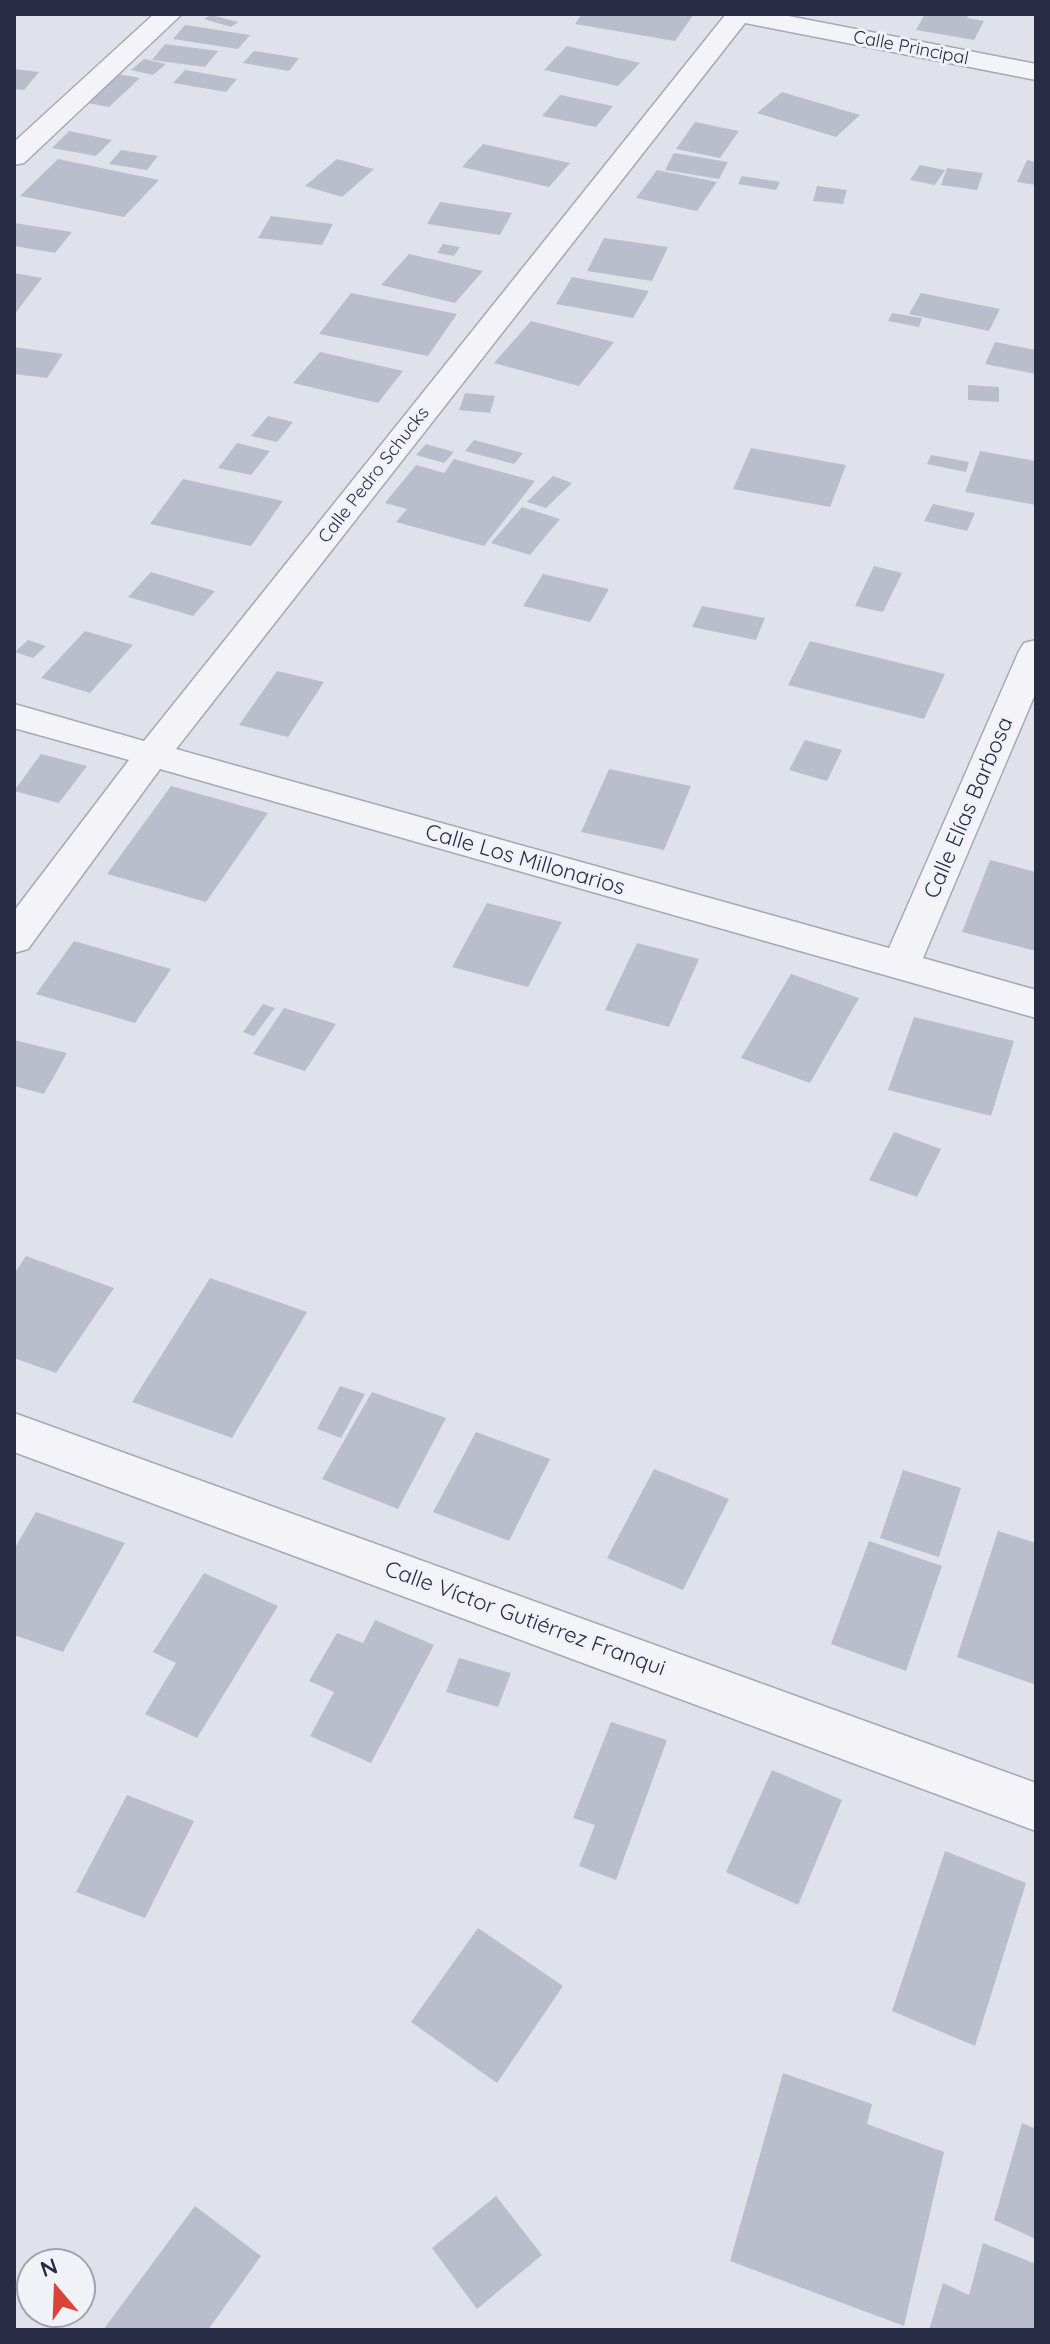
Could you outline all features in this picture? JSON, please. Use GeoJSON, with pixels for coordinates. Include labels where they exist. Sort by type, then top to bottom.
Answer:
{"type":"FeatureCollection","features":[{"type":"Feature","properties":{"kind":"street"},"geometry":{"type":"LineString","coordinates":[[14,157],[169,14]]}},
{"type":"Feature","properties":{"kind":"street","name":"Calle Principal"},"geometry":{"type":"LineString","coordinates":[[739,14],[1036,72]]}},
{"type":"Feature","properties":{"kind":"street","name":"Calle Pedro Schucks"},"geometry":{"type":"LineString","coordinates":[[14,939],[151,756],[739,14]]}},
{"type":"Feature","properties":{"kind":"street","name":"Calle Elías Barbosa"},"geometry":{"type":"LineString","coordinates":[[901,965],[1036,651]]}},
{"type":"Feature","properties":{"kind":"street","name":"Calle Los Millonarios"},"geometry":{"type":"LineString","coordinates":[[14,716],[1036,1004]]}},
{"type":"Feature","properties":{"kind":"street","name":"Calle Víctor Gutiérrez Franqui"},"geometry":{"type":"LineString","coordinates":[[14,1432],[1036,1807]]}},
{"type":"Feature","properties":{"kind":"building"},"geometry":{"type":"Polygon","coordinates":[[[582,14],[694,14],[675,41],[575,24],[582,14]]]}},
{"type":"Feature","properties":{"kind":"building"},"geometry":{"type":"Polygon","coordinates":[[[925,14],[969,14],[967,18],[984,21],[974,40],[916,30],[925,14]]]}},
{"type":"Feature","properties":{"kind":"building"},"geometry":{"type":"Polygon","coordinates":[[[211,15],[238,22],[231,27],[204,19],[211,15]]]}},
{"type":"Feature","properties":{"kind":"building"},"geometry":{"type":"Polygon","coordinates":[[[185,25],[250,35],[238,49],[173,39],[185,25]]]}},
{"type":"Feature","properties":{"kind":"building"},"geometry":{"type":"Polygon","coordinates":[[[165,44],[218,51],[205,67],[152,60],[165,44]]]}},
{"type":"Feature","properties":{"kind":"building"},"geometry":{"type":"Polygon","coordinates":[[[567,46],[640,63],[618,86],[544,70],[567,46]]]}},
{"type":"Feature","properties":{"kind":"building"},"geometry":{"type":"Polygon","coordinates":[[[254,51],[299,58],[289,71],[243,63],[254,51]]]}},
{"type":"Feature","properties":{"kind":"building"},"geometry":{"type":"Polygon","coordinates":[[[144,59],[166,64],[153,75],[131,70],[144,59]]]}},
{"type":"Feature","properties":{"kind":"building"},"geometry":{"type":"Polygon","coordinates":[[[14,69],[39,72],[24,90],[14,89],[14,69]]]}},
{"type":"Feature","properties":{"kind":"building"},"geometry":{"type":"Polygon","coordinates":[[[185,70],[237,79],[226,92],[173,83],[185,70]]]}},
{"type":"Feature","properties":{"kind":"building"},"geometry":{"type":"Polygon","coordinates":[[[113,73],[140,78],[109,107],[82,102],[113,73]]]}},
{"type":"Feature","properties":{"kind":"building"},"geometry":{"type":"Polygon","coordinates":[[[782,92],[860,115],[836,137],[757,113],[782,92]]]}},
{"type":"Feature","properties":{"kind":"building"},"geometry":{"type":"Polygon","coordinates":[[[560,95],[613,106],[596,127],[542,116],[560,95]]]}},
{"type":"Feature","properties":{"kind":"building"},"geometry":{"type":"Polygon","coordinates":[[[695,122],[739,131],[720,158],[676,149],[695,122]]]}},
{"type":"Feature","properties":{"kind":"building"},"geometry":{"type":"Polygon","coordinates":[[[69,131],[112,140],[96,156],[52,148],[69,131]]]}},
{"type":"Feature","properties":{"kind":"building"},"geometry":{"type":"Polygon","coordinates":[[[483,144],[570,163],[549,187],[462,167],[483,144]]]}},
{"type":"Feature","properties":{"kind":"building"},"geometry":{"type":"Polygon","coordinates":[[[121,150],[158,156],[147,170],[109,164],[121,150]]]}},
{"type":"Feature","properties":{"kind":"building"},"geometry":{"type":"Polygon","coordinates":[[[674,153],[728,162],[719,179],[665,170],[674,153]]]}},
{"type":"Feature","properties":{"kind":"building"},"geometry":{"type":"Polygon","coordinates":[[[58,159],[159,180],[124,217],[20,196],[58,159]]]}},
{"type":"Feature","properties":{"kind":"building"},"geometry":{"type":"Polygon","coordinates":[[[337,159],[374,169],[342,197],[305,186],[337,159]]]}},
{"type":"Feature","properties":{"kind":"building"},"geometry":{"type":"Polygon","coordinates":[[[1027,160],[1036,162],[1036,185],[1017,182],[1027,160]]]}},
{"type":"Feature","properties":{"kind":"building"},"geometry":{"type":"Polygon","coordinates":[[[920,165],[945,170],[935,185],[910,180],[920,165]]]}},
{"type":"Feature","properties":{"kind":"building"},"geometry":{"type":"Polygon","coordinates":[[[947,168],[983,173],[977,190],[941,185],[947,168]]]}},
{"type":"Feature","properties":{"kind":"building"},"geometry":{"type":"Polygon","coordinates":[[[657,170],[717,182],[697,211],[636,198],[657,170]]]}},
{"type":"Feature","properties":{"kind":"building"},"geometry":{"type":"Polygon","coordinates":[[[742,176],[780,182],[776,190],[738,184],[742,176]]]}},
{"type":"Feature","properties":{"kind":"building"},"geometry":{"type":"Polygon","coordinates":[[[817,186],[847,190],[843,204],[813,201],[817,186]]]}},
{"type":"Feature","properties":{"kind":"building"},"geometry":{"type":"Polygon","coordinates":[[[440,202],[512,213],[500,235],[427,224],[440,202]]]}},
{"type":"Feature","properties":{"kind":"building"},"geometry":{"type":"Polygon","coordinates":[[[271,216],[333,224],[322,245],[258,238],[271,216]]]}},
{"type":"Feature","properties":{"kind":"building"},"geometry":{"type":"Polygon","coordinates":[[[14,223],[72,232],[55,253],[14,246],[14,223]]]}},
{"type":"Feature","properties":{"kind":"building"},"geometry":{"type":"Polygon","coordinates":[[[604,238],[668,247],[652,281],[587,271],[604,238]]]}},
{"type":"Feature","properties":{"kind":"building"},"geometry":{"type":"Polygon","coordinates":[[[443,244],[460,247],[454,256],[437,253],[443,244]]]}},
{"type":"Feature","properties":{"kind":"building"},"geometry":{"type":"Polygon","coordinates":[[[409,254],[483,271],[455,303],[381,285],[409,254]]]}},
{"type":"Feature","properties":{"kind":"building"},"geometry":{"type":"Polygon","coordinates":[[[14,273],[42,278],[14,315],[14,273]]]}},
{"type":"Feature","properties":{"kind":"building"},"geometry":{"type":"Polygon","coordinates":[[[572,277],[649,291],[633,318],[556,304],[572,277]]]}},
{"type":"Feature","properties":{"kind":"building"},"geometry":{"type":"Polygon","coordinates":[[[351,293],[457,314],[428,356],[319,334],[351,293]]]}},
{"type":"Feature","properties":{"kind":"building"},"geometry":{"type":"Polygon","coordinates":[[[921,293],[1000,309],[989,331],[909,314],[921,293]]]}},
{"type":"Feature","properties":{"kind":"building"},"geometry":{"type":"Polygon","coordinates":[[[892,313],[922,318],[919,327],[888,321],[892,313]]]}},
{"type":"Feature","properties":{"kind":"building"},"geometry":{"type":"Polygon","coordinates":[[[531,321],[614,342],[579,386],[494,363],[531,321]]]}},
{"type":"Feature","properties":{"kind":"building"},"geometry":{"type":"Polygon","coordinates":[[[995,342],[1036,350],[1036,374],[985,364],[995,342]]]}},
{"type":"Feature","properties":{"kind":"building"},"geometry":{"type":"Polygon","coordinates":[[[14,347],[63,354],[47,378],[14,374],[14,347]]]}},
{"type":"Feature","properties":{"kind":"building"},"geometry":{"type":"Polygon","coordinates":[[[320,352],[403,371],[378,403],[293,383],[320,352]]]}},
{"type":"Feature","properties":{"kind":"building"},"geometry":{"type":"Polygon","coordinates":[[[968,385],[999,387],[999,402],[968,400],[968,385]]]}},
{"type":"Feature","properties":{"kind":"building"},"geometry":{"type":"Polygon","coordinates":[[[465,393],[495,396],[490,413],[459,410],[465,393]]]}},
{"type":"Feature","properties":{"kind":"building"},"geometry":{"type":"Polygon","coordinates":[[[268,416],[293,422],[277,442],[251,436],[268,416]]]}},
{"type":"Feature","properties":{"kind":"building"},"geometry":{"type":"Polygon","coordinates":[[[474,440],[523,453],[514,464],[465,451],[474,440]]]}},
{"type":"Feature","properties":{"kind":"building"},"geometry":{"type":"Polygon","coordinates":[[[237,443],[270,451],[251,475],[218,468],[237,443]]]}},
{"type":"Feature","properties":{"kind":"building"},"geometry":{"type":"Polygon","coordinates":[[[426,444],[454,452],[444,463],[416,455],[426,444]]]}},
{"type":"Feature","properties":{"kind":"building"},"geometry":{"type":"Polygon","coordinates":[[[751,448],[846,465],[830,507],[733,489],[751,448]]]}},
{"type":"Feature","properties":{"kind":"building"},"geometry":{"type":"Polygon","coordinates":[[[980,451],[1036,461],[1036,505],[965,492],[980,451]]]}},
{"type":"Feature","properties":{"kind":"building"},"geometry":{"type":"Polygon","coordinates":[[[931,455],[969,462],[966,472],[927,464],[931,455]]]}},
{"type":"Feature","properties":{"kind":"building"},"geometry":{"type":"Polygon","coordinates":[[[454,459],[535,481],[484,546],[396,522],[407,509],[385,503],[416,465],[444,473],[454,459]]]}},
{"type":"Feature","properties":{"kind":"building"},"geometry":{"type":"Polygon","coordinates":[[[553,476],[572,483],[546,508],[527,502],[553,476]]]}},
{"type":"Feature","properties":{"kind":"building"},"geometry":{"type":"Polygon","coordinates":[[[183,479],[283,501],[251,546],[150,524],[183,479]]]}},
{"type":"Feature","properties":{"kind":"building"},"geometry":{"type":"Polygon","coordinates":[[[933,504],[975,513],[967,531],[924,521],[933,504]]]}},
{"type":"Feature","properties":{"kind":"building"},"geometry":{"type":"Polygon","coordinates":[[[522,507],[560,519],[530,555],[491,543],[522,507]]]}},
{"type":"Feature","properties":{"kind":"building"},"geometry":{"type":"Polygon","coordinates":[[[874,566],[902,573],[883,612],[855,606],[874,566]]]}},
{"type":"Feature","properties":{"kind":"building"},"geometry":{"type":"Polygon","coordinates":[[[151,572],[215,591],[193,616],[128,597],[151,572]]]}},
{"type":"Feature","properties":{"kind":"building"},"geometry":{"type":"Polygon","coordinates":[[[543,574],[609,589],[590,622],[523,606],[543,574]]]}},
{"type":"Feature","properties":{"kind":"building"},"geometry":{"type":"Polygon","coordinates":[[[702,606],[765,618],[756,640],[692,627],[702,606]]]}},
{"type":"Feature","properties":{"kind":"building"},"geometry":{"type":"Polygon","coordinates":[[[85,631],[133,645],[90,693],[41,678],[85,631]]]}},
{"type":"Feature","properties":{"kind":"building"},"geometry":{"type":"Polygon","coordinates":[[[28,640],[46,646],[33,658],[15,652],[28,640]]]}},
{"type":"Feature","properties":{"kind":"building"},"geometry":{"type":"Polygon","coordinates":[[[810,641],[945,674],[924,719],[788,685],[810,641]]]}},
{"type":"Feature","properties":{"kind":"building"},"geometry":{"type":"Polygon","coordinates":[[[277,671],[324,682],[288,737],[239,725],[277,671]]]}},
{"type":"Feature","properties":{"kind":"building"},"geometry":{"type":"Polygon","coordinates":[[[805,740],[842,750],[827,781],[789,770],[805,740]]]}},
{"type":"Feature","properties":{"kind":"building"},"geometry":{"type":"Polygon","coordinates":[[[41,754],[87,766],[59,803],[14,791],[41,754]]]}},
{"type":"Feature","properties":{"kind":"building"},"geometry":{"type":"Polygon","coordinates":[[[609,769],[691,786],[664,850],[581,832],[609,769]]]}},
{"type":"Feature","properties":{"kind":"building"},"geometry":{"type":"Polygon","coordinates":[[[171,786],[268,813],[206,902],[107,874],[171,786]]]}},
{"type":"Feature","properties":{"kind":"building"},"geometry":{"type":"Polygon","coordinates":[[[990,860],[1036,872],[1036,951],[962,932],[990,860]]]}},
{"type":"Feature","properties":{"kind":"building"},"geometry":{"type":"Polygon","coordinates":[[[487,903],[562,922],[528,987],[452,967],[487,903]]]}},
{"type":"Feature","properties":{"kind":"building"},"geometry":{"type":"Polygon","coordinates":[[[74,941],[171,969],[135,1023],[36,994],[74,941]]]}},
{"type":"Feature","properties":{"kind":"building"},"geometry":{"type":"Polygon","coordinates":[[[637,943],[699,959],[669,1027],[605,1010],[637,943]]]}},
{"type":"Feature","properties":{"kind":"building"},"geometry":{"type":"Polygon","coordinates":[[[791,974],[859,998],[810,1083],[741,1058],[791,974]]]}},
{"type":"Feature","properties":{"kind":"building"},"geometry":{"type":"Polygon","coordinates":[[[263,1004],[275,1008],[254,1036],[243,1032],[263,1004]]]}},
{"type":"Feature","properties":{"kind":"building"},"geometry":{"type":"Polygon","coordinates":[[[284,1008],[336,1024],[305,1071],[253,1054],[284,1008]]]}},
{"type":"Feature","properties":{"kind":"building"},"geometry":{"type":"Polygon","coordinates":[[[914,1017],[1014,1041],[991,1116],[888,1090],[914,1017]]]}},
{"type":"Feature","properties":{"kind":"building"},"geometry":{"type":"Polygon","coordinates":[[[14,1040],[67,1053],[44,1094],[14,1086],[14,1040]]]}},
{"type":"Feature","properties":{"kind":"building"},"geometry":{"type":"Polygon","coordinates":[[[894,1132],[941,1149],[917,1197],[869,1180],[894,1132]]]}},
{"type":"Feature","properties":{"kind":"building"},"geometry":{"type":"Polygon","coordinates":[[[26,1256],[114,1288],[56,1373],[14,1358],[14,1274],[26,1256]]]}},
{"type":"Feature","properties":{"kind":"building"},"geometry":{"type":"Polygon","coordinates":[[[210,1278],[307,1312],[232,1438],[132,1402],[210,1278]]]}},
{"type":"Feature","properties":{"kind":"building"},"geometry":{"type":"Polygon","coordinates":[[[340,1386],[365,1394],[341,1438],[317,1429],[340,1386]]]}},
{"type":"Feature","properties":{"kind":"building"},"geometry":{"type":"Polygon","coordinates":[[[372,1392],[446,1418],[398,1509],[322,1479],[372,1392]]]}},
{"type":"Feature","properties":{"kind":"building"},"geometry":{"type":"Polygon","coordinates":[[[476,1432],[550,1459],[509,1541],[433,1512],[476,1432]]]}},
{"type":"Feature","properties":{"kind":"building"},"geometry":{"type":"Polygon","coordinates":[[[654,1469],[729,1499],[683,1590],[607,1558],[654,1469]]]}},
{"type":"Feature","properties":{"kind":"building"},"geometry":{"type":"Polygon","coordinates":[[[903,1470],[961,1488],[939,1557],[880,1538],[903,1470]]]}},
{"type":"Feature","properties":{"kind":"building"},"geometry":{"type":"Polygon","coordinates":[[[36,1512],[125,1543],[63,1652],[14,1635],[14,1549],[36,1512]]]}},
{"type":"Feature","properties":{"kind":"building"},"geometry":{"type":"Polygon","coordinates":[[[998,1531],[1036,1543],[1036,1685],[957,1657],[998,1531]]]}},
{"type":"Feature","properties":{"kind":"building"},"geometry":{"type":"Polygon","coordinates":[[[869,1541],[942,1566],[906,1671],[831,1644],[869,1541]]]}},
{"type":"Feature","properties":{"kind":"building"},"geometry":{"type":"Polygon","coordinates":[[[204,1573],[278,1606],[197,1738],[145,1714],[176,1663],[153,1652],[204,1573]]]}},
{"type":"Feature","properties":{"kind":"building"},"geometry":{"type":"Polygon","coordinates":[[[375,1620],[434,1645],[371,1763],[310,1736],[334,1692],[309,1681],[337,1633],[363,1643],[375,1620]]]}},
{"type":"Feature","properties":{"kind":"building"},"geometry":{"type":"Polygon","coordinates":[[[459,1658],[511,1673],[498,1707],[446,1692],[459,1658]]]}},
{"type":"Feature","properties":{"kind":"building"},"geometry":{"type":"Polygon","coordinates":[[[611,1722],[667,1740],[616,1880],[579,1866],[595,1825],[573,1818],[611,1722]]]}},
{"type":"Feature","properties":{"kind":"building"},"geometry":{"type":"Polygon","coordinates":[[[772,1770],[842,1800],[798,1905],[726,1872],[772,1770]]]}},
{"type":"Feature","properties":{"kind":"building"},"geometry":{"type":"Polygon","coordinates":[[[127,1795],[194,1821],[145,1918],[76,1892],[127,1795]]]}},
{"type":"Feature","properties":{"kind":"building"},"geometry":{"type":"Polygon","coordinates":[[[945,1851],[1026,1883],[975,2046],[892,2011],[945,1851]]]}},
{"type":"Feature","properties":{"kind":"building"},"geometry":{"type":"Polygon","coordinates":[[[478,1928],[563,1986],[497,2083],[411,2022],[478,1928]]]}},
{"type":"Feature","properties":{"kind":"building"},"geometry":{"type":"Polygon","coordinates":[[[783,2073],[872,2104],[867,2124],[944,2152],[904,2326],[730,2261],[783,2073]]]}},
{"type":"Feature","properties":{"kind":"building"},"geometry":{"type":"Polygon","coordinates":[[[1022,2123],[1036,2129],[1036,2239],[994,2220],[1022,2123]]]}},
{"type":"Feature","properties":{"kind":"building"},"geometry":{"type":"Polygon","coordinates":[[[496,2196],[542,2255],[477,2309],[432,2248],[496,2196]]]}},
{"type":"Feature","properties":{"kind":"building"},"geometry":{"type":"Polygon","coordinates":[[[195,2206],[261,2256],[208,2330],[103,2330],[195,2206]]]}},
{"type":"Feature","properties":{"kind":"building"},"geometry":{"type":"Polygon","coordinates":[[[983,2243],[1036,2264],[1036,2330],[929,2330],[943,2283],[969,2295],[983,2243]]]}}]}
